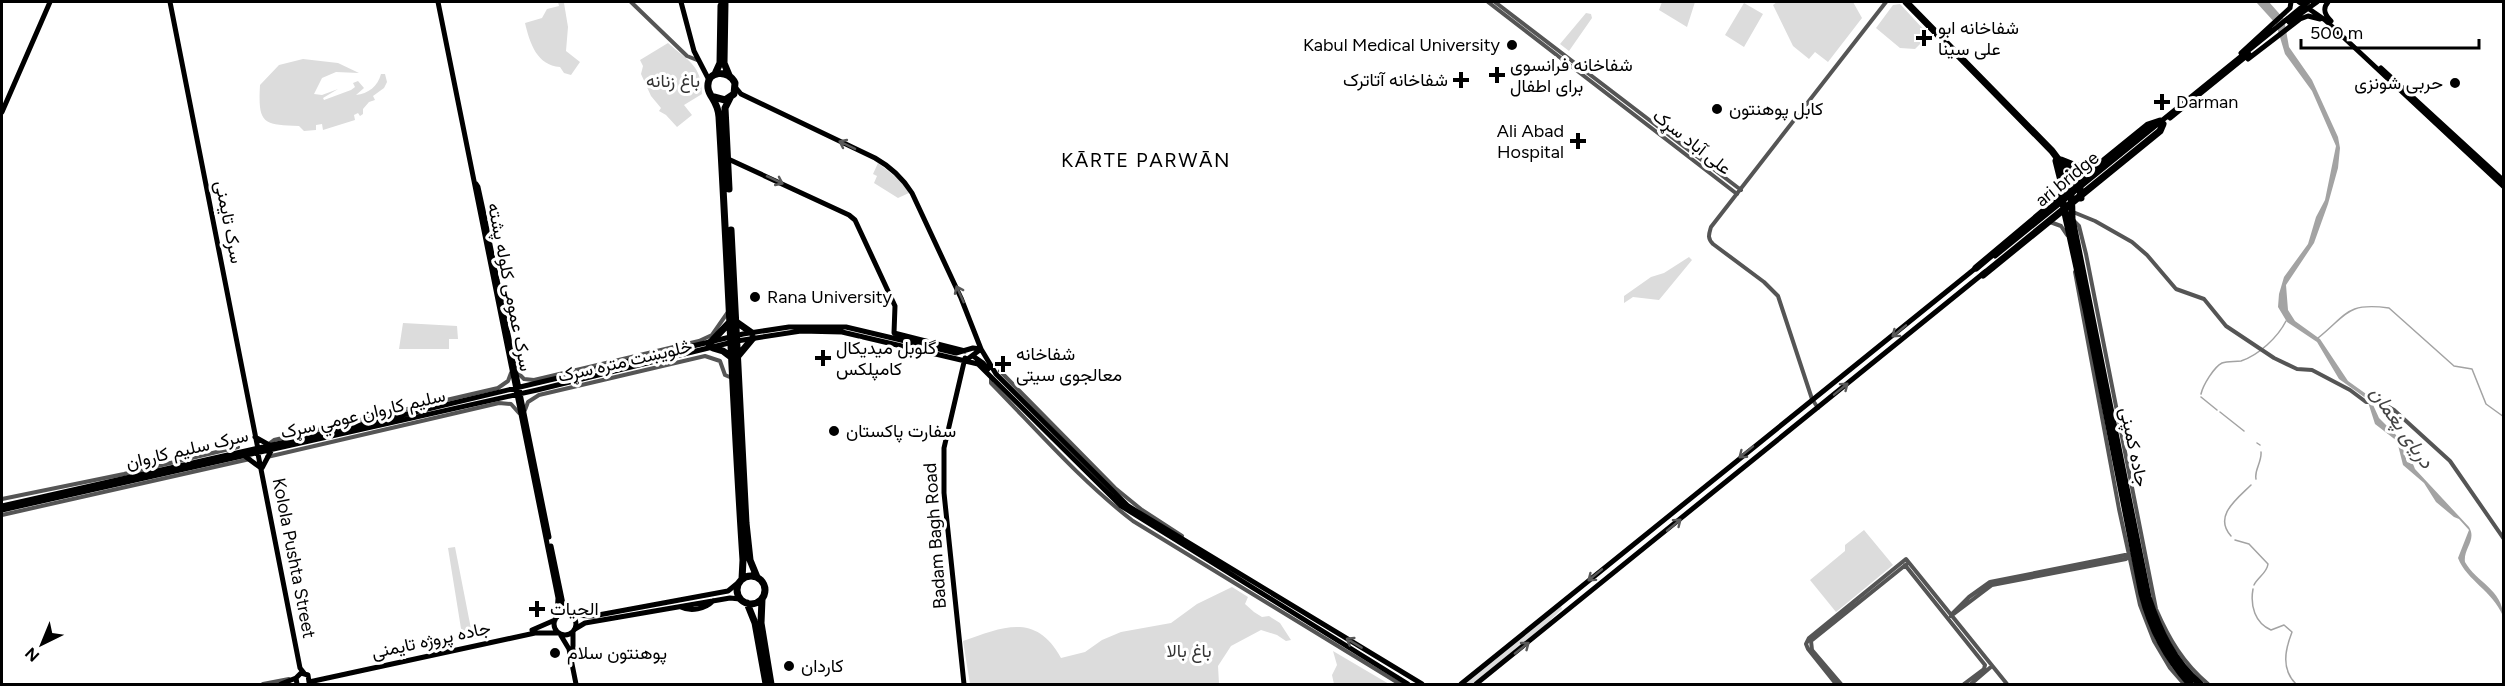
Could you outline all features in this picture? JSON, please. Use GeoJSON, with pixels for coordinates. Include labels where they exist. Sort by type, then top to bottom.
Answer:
{"type":"FeatureCollection","features":[{"type":"Feature","properties":{"kind":"highway"},"geometry":{"type":"LineString","coordinates":[[723,2],[720,63],[709,82],[709,90],[718,108],[724,158],[734,357],[746,523],[750,560],[757,577],[764,585],[761,622],[771,684]]}},
{"type":"Feature","properties":{"kind":"highway"},"geometry":{"type":"LineString","coordinates":[[723,2],[724,63],[736,88],[725,108],[724,158],[729,311],[732,322],[752,336],[734,357],[732,378],[743,560],[738,593],[740,599],[747,603],[758,602],[762,599]]}},
{"type":"Feature","properties":{"kind":"highway"},"geometry":{"type":"LineString","coordinates":[[1906,2],[2060,159],[2079,182],[2081,198]]}},
{"type":"Feature","properties":{"kind":"highway"},"geometry":{"type":"LineString","coordinates":[[1971,68],[2056,161],[2060,173],[2062,196],[2070,214],[2050,222],[1980,277]]}},
{"type":"Feature","properties":{"kind":"highway"},"geometry":{"type":"LineString","coordinates":[[715,74],[729,75]]}},
{"type":"Feature","properties":{"kind":"highway"},"geometry":{"type":"LineString","coordinates":[[714,97],[722,100],[730,98]]}},
{"type":"Feature","properties":{"kind":"highway"},"geometry":{"type":"LineString","coordinates":[[1973,270],[2148,125],[2162,123],[2160,131],[2073,203]]}},
{"type":"Feature","properties":{"kind":"highway"},"geometry":{"type":"LineString","coordinates":[[2060,159],[2076,166],[2095,168]]}},
{"type":"Feature","properties":{"kind":"highway","name":"جاده کمپنی"},"geometry":{"type":"LineString","coordinates":[[2060,159],[2071,188],[2073,203],[2070,214],[2086,309],[2148,597],[2160,629],[2177,660],[2200,684]]}},
{"type":"Feature","properties":{"kind":"highway","name":"جاده کمپنی"},"geometry":{"type":"LineString","coordinates":[[2070,214],[2137,554],[2146,612],[2156,640],[2172,667],[2190,684]]}},
{"type":"Feature","properties":{"kind":"highway"},"geometry":{"type":"LineString","coordinates":[[732,322],[711,346],[734,357]]}},
{"type":"Feature","properties":{"kind":"highway"},"geometry":{"type":"LineString","coordinates":[[741,580],[752,576],[757,577]]}},
{"type":"Feature","properties":{"kind":"highway"},"geometry":{"type":"LineString","coordinates":[[747,603],[755,623],[766,684]]}},
{"type":"Feature","properties":{"kind":"main road"},"geometry":{"type":"LineString","coordinates":[[2,112],[50,2]]}},
{"type":"Feature","properties":{"kind":"main road","name":"سرک تایمنی"},"geometry":{"type":"LineString","coordinates":[[170,2],[258,451]]}},
{"type":"Feature","properties":{"kind":"main road","name":"سرک عمومی کلوله پشته"},"geometry":{"type":"LineString","coordinates":[[438,2],[517,391],[563,604],[570,615]]}},
{"type":"Feature","properties":{"kind":"main road"},"geometry":{"type":"LineString","coordinates":[[681,2],[697,60],[709,82]]}},
{"type":"Feature","properties":{"kind":"main road"},"geometry":{"type":"LineString","coordinates":[[2328,2],[2324,7],[2325,13],[2333,24],[2504,182]]}},
{"type":"Feature","properties":{"kind":"main road"},"geometry":{"type":"LineString","coordinates":[[2205,87],[2276,34],[2307,4]]}},
{"type":"Feature","properties":{"kind":"main road"},"geometry":{"type":"LineString","coordinates":[[2287,21],[2290,5],[2307,4],[2504,187]]}},
{"type":"Feature","properties":{"kind":"main road"},"geometry":{"type":"LineString","coordinates":[[2205,87],[2274,23],[2304,16],[2325,20]]}},
{"type":"Feature","properties":{"kind":"main road"},"geometry":{"type":"LineString","coordinates":[[2232,63],[2276,34]]}},
{"type":"Feature","properties":{"kind":"main road"},"geometry":{"type":"LineString","coordinates":[[702,67],[715,74]]}},
{"type":"Feature","properties":{"kind":"main road","name":"ari bridge"},"geometry":{"type":"LineString","coordinates":[[2004,252],[2205,87]]}},
{"type":"Feature","properties":{"kind":"main road"},"geometry":{"type":"LineString","coordinates":[[736,88],[741,94],[890,166],[903,179],[912,193],[961,298],[981,349],[996,374],[1112,491],[1144,517],[1269,602],[1408,684]]}},
{"type":"Feature","properties":{"kind":"main road"},"geometry":{"type":"LineString","coordinates":[[724,158],[849,215],[855,220],[895,306],[894,333],[966,351],[984,363],[990,375]]}},
{"type":"Feature","properties":{"kind":"main road"},"geometry":{"type":"LineString","coordinates":[[1461,684],[1973,270],[2004,252]]}},
{"type":"Feature","properties":{"kind":"main road"},"geometry":{"type":"LineString","coordinates":[[1476,684],[1980,277],[2004,252]]}},
{"type":"Feature","properties":{"kind":"main road"},"geometry":{"type":"LineString","coordinates":[[1973,270],[1980,277]]}},
{"type":"Feature","properties":{"kind":"main road"},"geometry":{"type":"LineString","coordinates":[[1925,309],[1931,317]]}},
{"type":"Feature","properties":{"kind":"main road"},"geometry":{"type":"LineString","coordinates":[[752,336],[789,327],[846,327],[956,353],[973,348],[981,349]]}},
{"type":"Feature","properties":{"kind":"main road"},"geometry":{"type":"LineString","coordinates":[[752,336],[801,331],[842,332],[978,364],[1121,506],[1202,556],[1422,684]]}},
{"type":"Feature","properties":{"kind":"main road","name":"سلیم کاروان عومي سړک"},"geometry":{"type":"LineString","coordinates":[[2,510],[49,498],[227,463],[271,447],[310,444],[370,426],[752,336]]}},
{"type":"Feature","properties":{"kind":"main road"},"geometry":{"type":"LineString","coordinates":[[965,360],[974,356],[981,349]]}},
{"type":"Feature","properties":{"kind":"main road","name":"Badam Bagh Road"},"geometry":{"type":"LineString","coordinates":[[964,684],[943,469],[946,434],[966,351]]}},
{"type":"Feature","properties":{"kind":"main road"},"geometry":{"type":"LineString","coordinates":[[1822,394],[1822,400],[1827,401]]}},
{"type":"Feature","properties":{"kind":"main road","name":"سرک عمومی کلوله پشته"},"geometry":{"type":"LineString","coordinates":[[522,414],[558,598],[556,619]]}},
{"type":"Feature","properties":{"kind":"main road","name":"سرک سلیم کاروان"},"geometry":{"type":"LineString","coordinates":[[271,447],[287,440],[370,426]]}},
{"type":"Feature","properties":{"kind":"main road"},"geometry":{"type":"LineString","coordinates":[[254,436],[271,447],[262,469],[243,456],[254,436]]}},
{"type":"Feature","properties":{"kind":"main road","name":"Kolola Pushta Street"},"geometry":{"type":"LineString","coordinates":[[258,451],[303,678]]}},
{"type":"Feature","properties":{"kind":"main road","name":"سرک سلیم کاروان"},"geometry":{"type":"LineString","coordinates":[[49,498],[243,456]]}},
{"type":"Feature","properties":{"kind":"main road"},"geometry":{"type":"LineString","coordinates":[[560,634],[567,635],[585,623],[679,603],[688,610],[707,606],[712,598],[728,591],[741,580]]}},
{"type":"Feature","properties":{"kind":"main road"},"geometry":{"type":"LineString","coordinates":[[578,684],[569,650],[555,627],[556,619],[562,614],[592,616],[712,598],[740,599]]}},
{"type":"Feature","properties":{"kind":"main road"},"geometry":{"type":"LineString","coordinates":[[1563,601],[1570,609]]}},
{"type":"Feature","properties":{"kind":"main road"},"geometry":{"type":"LineString","coordinates":[[570,615],[576,621],[572,651],[578,684]]}},
{"type":"Feature","properties":{"kind":"main road","name":"جاده پروژه تایمنی"},"geometry":{"type":"LineString","coordinates":[[280,684],[470,642],[499,639],[520,631],[542,627],[556,619]]}},
{"type":"Feature","properties":{"kind":"main road","name":"جاده پروژه تایمنی"},"geometry":{"type":"LineString","coordinates":[[303,678],[499,639],[535,633],[560,634]]}},
{"type":"Feature","properties":{"kind":"street"},"geometry":{"type":"LineString","coordinates":[[631,2],[687,56],[697,60]]}},
{"type":"Feature","properties":{"kind":"street","name":"علی آباد سړک"},"geometry":{"type":"LineString","coordinates":[[1488,2],[1540,39],[1737,194]]}},
{"type":"Feature","properties":{"kind":"street"},"geometry":{"type":"LineString","coordinates":[[1495,2],[1540,39]]}},
{"type":"Feature","properties":{"kind":"street"},"geometry":{"type":"LineString","coordinates":[[1818,408],[1812,399],[1778,296],[1708,238],[1711,227],[1886,2]]}},
{"type":"Feature","properties":{"kind":"street"},"geometry":{"type":"LineString","coordinates":[[1667,137],[1741,190]]}},
{"type":"Feature","properties":{"kind":"street"},"geometry":{"type":"LineString","coordinates":[[2070,214],[2095,221],[2132,242],[2147,255],[2176,289],[2204,299],[2226,326],[2261,349],[2291,367],[2312,370],[2371,402],[2388,406],[2447,457],[2504,539]]}},
{"type":"Feature","properties":{"kind":"street"},"geometry":{"type":"LineString","coordinates":[[2050,222],[2061,226],[2068,239],[2137,554],[2163,625],[2180,656],[2208,684]]}},
{"type":"Feature","properties":{"kind":"street","name":"څلویښت متره سړک"},"geometry":{"type":"LineString","coordinates":[[522,414],[536,387],[699,341],[712,335],[729,311]]}},
{"type":"Feature","properties":{"kind":"street","name":"څلویښت متره سړک"},"geometry":{"type":"LineString","coordinates":[[514,371],[536,387],[705,356],[720,361],[725,375],[732,378]]}},
{"type":"Feature","properties":{"kind":"street"},"geometry":{"type":"LineString","coordinates":[[267,457],[497,396],[514,371]]}},
{"type":"Feature","properties":{"kind":"street"},"geometry":{"type":"LineString","coordinates":[[1000,371],[1132,503],[1283,599],[1287,604]]}},
{"type":"Feature","properties":{"kind":"street"},"geometry":{"type":"LineString","coordinates":[[990,375],[991,383],[1118,509],[1133,521],[1269,602]]}},
{"type":"Feature","properties":{"kind":"street"},"geometry":{"type":"LineString","coordinates":[[287,440],[497,396],[522,414]]}},
{"type":"Feature","properties":{"kind":"street"},"geometry":{"type":"LineString","coordinates":[[2,499],[124,474],[243,456]]}},
{"type":"Feature","properties":{"kind":"street"},"geometry":{"type":"LineString","coordinates":[[2,510],[227,463]]}},
{"type":"Feature","properties":{"kind":"street"},"geometry":{"type":"LineString","coordinates":[[1951,616],[1992,585],[2137,554]]}},
{"type":"Feature","properties":{"kind":"street"},"geometry":{"type":"LineString","coordinates":[[1906,563],[2007,684]]}},
{"type":"Feature","properties":{"kind":"street"},"geometry":{"type":"LineString","coordinates":[[1836,684],[1808,649],[1806,644],[1809,638],[1906,563]]}},
{"type":"Feature","properties":{"kind":"street"},"geometry":{"type":"LineString","coordinates":[[1841,684],[1812,650],[1811,641],[1906,563]]}},
{"type":"Feature","properties":{"kind":"street"},"geometry":{"type":"LineString","coordinates":[[1931,594],[1951,616],[1986,667],[1964,684]]}},
{"type":"Feature","properties":{"kind":"street"},"geometry":{"type":"LineString","coordinates":[[1313,629],[1400,684]]}},
{"type":"Feature","properties":{"kind":"street"},"geometry":{"type":"LineString","coordinates":[[1971,684],[1992,666]]}},
{"type":"Feature","properties":{"kind":"street"},"geometry":{"type":"LineString","coordinates":[[2172,667],[2184,684]]}},
{"type":"Feature","properties":{"kind":"street","name":"جاده پروژه تایمنی"},"geometry":{"type":"LineString","coordinates":[[263,684],[303,678]]}},
{"type":"Feature","properties":{"kind":"green space"},"geometry":{"type":"Polygon","coordinates":[[[558,2],[564,3],[568,27],[566,51],[580,62],[571,75],[540,58],[532,46],[525,23],[542,18],[547,9],[559,6],[558,2]]]}},
{"type":"Feature","properties":{"kind":"green space"},"geometry":{"type":"Polygon","coordinates":[[[1662,2],[1695,2],[1687,27],[1659,10],[1662,2]]]}},
{"type":"Feature","properties":{"kind":"green space"},"geometry":{"type":"Polygon","coordinates":[[[1777,2],[1853,2],[1862,18],[1828,62],[1815,52],[1809,59],[1793,46],[1773,5],[1777,2]]]}},
{"type":"Feature","properties":{"kind":"green space"},"geometry":{"type":"Polygon","coordinates":[[[1744,3],[1763,14],[1744,47],[1725,35],[1744,3]]]}},
{"type":"Feature","properties":{"kind":"green space"},"geometry":{"type":"Polygon","coordinates":[[[1900,4],[1926,32],[1918,39],[1921,43],[1915,49],[1900,48],[1876,28],[1893,5],[1900,4]]]}},
{"type":"Feature","properties":{"kind":"green space"},"geometry":{"type":"Polygon","coordinates":[[[1586,13],[1591,14],[1592,18],[1569,51],[1560,44],[1586,13]]]}},
{"type":"Feature","properties":{"kind":"green space","name":"باغ زنانه"},"geometry":{"type":"Polygon","coordinates":[[[668,43],[692,64],[701,84],[702,94],[684,105],[692,115],[677,127],[659,111],[661,108],[651,96],[641,74],[643,66],[640,60],[668,43]]]}},
{"type":"Feature","properties":{"kind":"green space"},"geometry":{"type":"Polygon","coordinates":[[[303,59],[338,63],[359,73],[336,72],[322,78],[314,94],[322,95],[338,89],[323,98],[324,100],[351,90],[355,87],[353,83],[358,81],[364,88],[356,95],[365,93],[375,86],[381,74],[385,74],[387,82],[384,88],[373,96],[375,100],[369,102],[363,109],[363,114],[354,115],[355,120],[323,130],[322,124],[316,125],[316,130],[304,131],[299,126],[270,123],[265,119],[260,107],[260,85],[279,65],[303,59]]]}},
{"type":"Feature","properties":{"kind":"green space"},"geometry":{"type":"Polygon","coordinates":[[[878,163],[901,181],[909,193],[898,198],[874,183],[877,176],[873,174],[878,163]]]}},
{"type":"Feature","properties":{"kind":"green space"},"geometry":{"type":"Polygon","coordinates":[[[1689,257],[1692,260],[1659,300],[1633,297],[1624,303],[1624,296],[1651,277],[1664,273],[1689,257]]]}},
{"type":"Feature","properties":{"kind":"green space"},"geometry":{"type":"Polygon","coordinates":[[[403,323],[457,326],[458,339],[449,339],[449,349],[399,349],[403,323]]]}},
{"type":"Feature","properties":{"kind":"green space"},"geometry":{"type":"Polygon","coordinates":[[[1864,530],[1893,565],[1836,612],[1810,580],[1845,551],[1845,545],[1864,530]]]}},
{"type":"Feature","properties":{"kind":"green space"},"geometry":{"type":"Polygon","coordinates":[[[455,547],[472,634],[481,633],[482,637],[463,641],[448,548],[455,547]]]}},
{"type":"Feature","properties":{"kind":"green space","name":"باغ بالا"},"geometry":{"type":"Polygon","coordinates":[[[1232,587],[1248,597],[1245,604],[1254,612],[1262,617],[1269,616],[1280,623],[1291,640],[1286,641],[1277,635],[1261,630],[1231,646],[1218,666],[1219,684],[970,684],[963,641],[1005,628],[1030,629],[1041,634],[1051,643],[1061,658],[1085,652],[1102,640],[1121,632],[1171,623],[1197,604],[1232,587]]]}},
{"type":"Feature","properties":{"kind":"green space"},"geometry":{"type":"Polygon","coordinates":[[[1561,606],[1562,609],[1541,629],[1472,684],[1463,684],[1561,606]]]}},
{"type":"Feature","properties":{"kind":"green space"},"geometry":{"type":"Polygon","coordinates":[[[1333,651],[1389,684],[1334,684],[1332,675],[1337,665],[1333,651]]]}},
{"type":"Feature","properties":{"kind":"shaded area"},"geometry":{"type":"Polygon","coordinates":[[[2256,2],[2269,2],[2284,19],[2289,47],[2312,80],[2338,137],[2340,148],[2338,168],[2314,243],[2286,285],[2288,310],[2295,321],[2320,339],[2348,381],[2369,396],[2379,418],[2400,439],[2407,462],[2413,464],[2415,469],[2469,527],[2471,540],[2465,562],[2499,599],[2503,616],[2493,599],[2467,573],[2458,558],[2469,530],[2459,519],[2436,502],[2424,483],[2403,465],[2397,441],[2375,424],[2367,399],[2339,379],[2317,342],[2287,322],[2278,307],[2284,277],[2308,244],[2316,217],[2325,200],[2336,146],[2312,91],[2285,54],[2276,24],[2256,2]]]}},
{"type":"Feature","properties":{"kind":"waterway"},"geometry":{"type":"LineString","coordinates":[[2318,338],[2348,312],[2355,309],[2389,308],[2454,366],[2472,369],[2486,404],[2504,417]]}},
{"type":"Feature","properties":{"kind":"waterway"},"geometry":{"type":"LineString","coordinates":[[2201,394],[2209,377],[2219,365],[2224,362],[2241,361],[2261,350],[2273,339],[2286,321]]}},
{"type":"Feature","properties":{"kind":"waterway"},"geometry":{"type":"LineString","coordinates":[[2201,397],[2217,410]]}},
{"type":"Feature","properties":{"kind":"waterway"},"geometry":{"type":"LineString","coordinates":[[2220,412],[2244,431]]}},
{"type":"Feature","properties":{"kind":"waterway"},"geometry":{"type":"LineString","coordinates":[[2256,479],[2261,452]]}},
{"type":"Feature","properties":{"kind":"waterway"},"geometry":{"type":"LineString","coordinates":[[2231,536],[2226,529],[2226,515],[2229,508],[2251,485]]}},
{"type":"Feature","properties":{"kind":"waterway"},"geometry":{"type":"LineString","coordinates":[[2235,540],[2249,544],[2268,564],[2254,585]]}},
{"type":"Feature","properties":{"kind":"waterway"},"geometry":{"type":"LineString","coordinates":[[2253,589],[2253,608],[2261,623],[2271,630],[2284,625],[2292,632],[2286,666],[2296,684]]}},
{"type":"Feature","properties":{"kind":"place","name":"شفاخانه ابو علی سینا"},"geometry":{"type":"Point","coordinates":[1924,38]}},
{"type":"Feature","properties":{"kind":"place","name":"Kabul Medical University"},"geometry":{"type":"Point","coordinates":[1512,45]}},
{"type":"Feature","properties":{"kind":"place","name":"شفاخانه فرانسوی برای اطفال"},"geometry":{"type":"Point","coordinates":[1497,75]}},
{"type":"Feature","properties":{"kind":"place","name":"شفاخانه آتاترک"},"geometry":{"type":"Point","coordinates":[1461,80]}},
{"type":"Feature","properties":{"kind":"place","name":"حربی شونزی"},"geometry":{"type":"Point","coordinates":[2455,83]}},
{"type":"Feature","properties":{"kind":"place","name":"Darman"},"geometry":{"type":"Point","coordinates":[2162,102]}},
{"type":"Feature","properties":{"kind":"place","name":"کابل پوهنتون"},"geometry":{"type":"Point","coordinates":[1717,109]}},
{"type":"Feature","properties":{"kind":"place","name":"Ali Abad Hospital"},"geometry":{"type":"Point","coordinates":[1578,141]}},
{"type":"Feature","properties":{"kind":"place","name":"Rana University"},"geometry":{"type":"Point","coordinates":[755,297]}},
{"type":"Feature","properties":{"kind":"place","name":"گلوبل میدیکال کامپلکس"},"geometry":{"type":"Point","coordinates":[823,358]}},
{"type":"Feature","properties":{"kind":"place","name":"شفاخانه معالجوی سیتی"},"geometry":{"type":"Point","coordinates":[1003,364]}},
{"type":"Feature","properties":{"kind":"place","name":"سفارت پاکستان"},"geometry":{"type":"Point","coordinates":[834,431]}},
{"type":"Feature","properties":{"kind":"place","name":"الحیات"},"geometry":{"type":"Point","coordinates":[537,609]}},
{"type":"Feature","properties":{"kind":"place","name":"پوهنتون سلام"},"geometry":{"type":"Point","coordinates":[555,653]}},
{"type":"Feature","properties":{"kind":"place","name":"کاردان"},"geometry":{"type":"Point","coordinates":[789,666]}},
{"type":"Feature","properties":{"kind":"district","name":"KĀRTE PARWĀN"},"geometry":{"type":"Point","coordinates":[1146,160]}},
{"type":"Feature","properties":{"kind":"water label","name":"دریای پغمان"},"geometry":{"type":"Point","coordinates":[2402,427]}}]}
